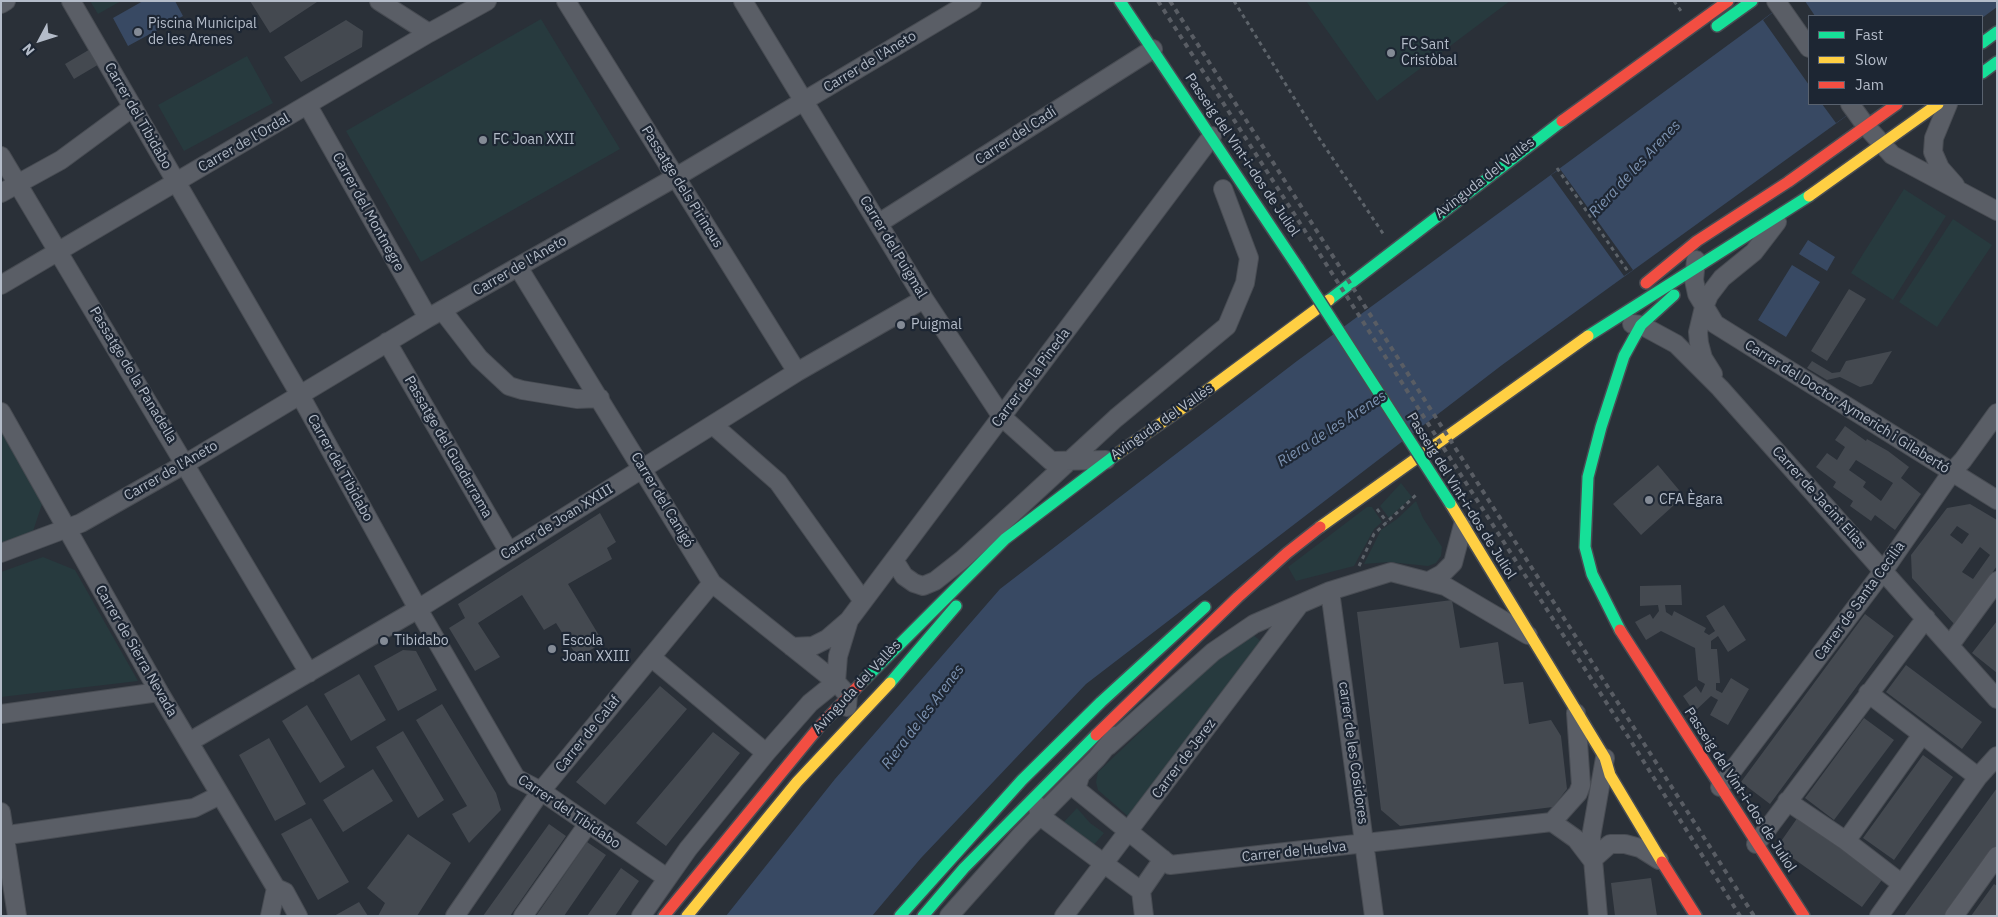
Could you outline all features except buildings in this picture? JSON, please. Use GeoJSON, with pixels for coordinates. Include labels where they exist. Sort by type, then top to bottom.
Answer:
{"type":"FeatureCollection","features":[{"type":"Feature","properties":{"kind":"main road","name":"Passeig del Vint-i-dos de Juliol"},"geometry":{"type":"LineString","coordinates":[[1120,1],[1212,136],[1450,503],[1605,758],[1610,774],[1696,916]]}},
{"type":"Feature","properties":{"kind":"main road","name":"Avinguda del Vallès"},"geometry":{"type":"LineString","coordinates":[[664,916],[783,770],[848,696],[988,554],[1048,503],[1274,342],[1531,142],[1728,1]]}},
{"type":"Feature","properties":{"kind":"main road"},"geometry":{"type":"LineString","coordinates":[[1708,32],[1752,1]]}},
{"type":"Feature","properties":{"kind":"main road"},"geometry":{"type":"LineString","coordinates":[[1983,42],[1997,32]]}},
{"type":"Feature","properties":{"kind":"main road"},"geometry":{"type":"LineString","coordinates":[[1983,72],[1997,62]]}},
{"type":"Feature","properties":{"kind":"main road"},"geometry":{"type":"LineString","coordinates":[[1636,283],[1788,182],[1858,115],[1894,105]]}},
{"type":"Feature","properties":{"kind":"main road"},"geometry":{"type":"LineString","coordinates":[[1782,215],[1937,105]]}},
{"type":"Feature","properties":{"kind":"main road","name":"Passeig del Vint-i-dos de Juliol"},"geometry":{"type":"LineString","coordinates":[[1782,215],[1764,225],[1694,274],[1641,325],[1624,356],[1588,477],[1584,547],[1592,574],[1614,620],[1756,844],[1804,916]]}},
{"type":"Feature","properties":{"kind":"main road"},"geometry":{"type":"LineString","coordinates":[[923,916],[964,868],[1034,795],[1238,597],[1287,553],[1328,521],[1608,323],[1694,274]]}},
{"type":"Feature","properties":{"kind":"main road"},"geometry":{"type":"LineString","coordinates":[[1324,323],[1339,312]]}},
{"type":"Feature","properties":{"kind":"main road"},"geometry":{"type":"LineString","coordinates":[[1402,454],[1426,437]]}},
{"type":"Feature","properties":{"kind":"main road"},"geometry":{"type":"LineString","coordinates":[[1258,563],[1355,488]]}},
{"type":"Feature","properties":{"kind":"main road"},"geometry":{"type":"LineString","coordinates":[[900,916],[949,858],[1045,757],[1101,702],[1213,600]]}},
{"type":"Feature","properties":{"kind":"main road","name":"Avinguda del Vallès"},"geometry":{"type":"LineString","coordinates":[[688,916],[831,744],[894,678],[962,601]]}},
{"type":"Feature","properties":{"kind":"street"},"geometry":{"type":"LineString","coordinates":[[1,4],[6,1]]}},
{"type":"Feature","properties":{"kind":"street","name":"Carrer del Tibidabo"},"geometry":{"type":"LineString","coordinates":[[71,1],[300,395],[418,609],[516,778],[541,791],[666,878]]}},
{"type":"Feature","properties":{"kind":"street"},"geometry":{"type":"LineString","coordinates":[[379,1],[429,33]]}},
{"type":"Feature","properties":{"kind":"street","name":"Carrer de l'Ordal"},"geometry":{"type":"LineString","coordinates":[[1,285],[308,106],[429,33],[488,1]]}},
{"type":"Feature","properties":{"kind":"street","name":"Passatge dels Pirineus"},"geometry":{"type":"LineString","coordinates":[[566,1],[797,372]]}},
{"type":"Feature","properties":{"kind":"street","name":"Carrer del Puigmal"},"geometry":{"type":"LineString","coordinates":[[743,1],[924,299],[1002,418],[1051,461],[1109,459]]}},
{"type":"Feature","properties":{"kind":"street","name":"Carrer de l'Aneto"},"geometry":{"type":"LineString","coordinates":[[1,553],[81,522],[186,464],[387,342],[676,177],[972,1]]}},
{"type":"Feature","properties":{"kind":"street"},"geometry":{"type":"LineString","coordinates":[[1776,2],[1808,47]]}},
{"type":"Feature","properties":{"kind":"street","name":"Carrer del Cadí"},"geometry":{"type":"LineString","coordinates":[[879,224],[1153,49]]}},
{"type":"Feature","properties":{"kind":"street"},"geometry":{"type":"LineString","coordinates":[[1948,105],[1934,138],[1933,152],[1940,168],[1960,191]]}},
{"type":"Feature","properties":{"kind":"street","name":"Carrer del Montnegre"},"geometry":{"type":"LineString","coordinates":[[308,106],[435,314],[510,386],[522,390],[577,399],[600,398]]}},
{"type":"Feature","properties":{"kind":"street"},"geometry":{"type":"LineString","coordinates":[[1,193],[61,160],[133,107]]}},
{"type":"Feature","properties":{"kind":"street"},"geometry":{"type":"LineString","coordinates":[[1858,115],[1881,145],[1906,164],[1997,211]]}},
{"type":"Feature","properties":{"kind":"street","name":"Carrer de la Pineda"},"geometry":{"type":"LineString","coordinates":[[792,646],[813,646],[827,638],[849,620],[1212,136]]}},
{"type":"Feature","properties":{"kind":"street","name":"Passatge de la Panadella"},"geometry":{"type":"LineString","coordinates":[[1,156],[309,673]]}},
{"type":"Feature","properties":{"kind":"street"},"geometry":{"type":"LineString","coordinates":[[1704,307],[1694,274],[1697,257],[1704,248],[1744,220],[1788,182]]}},
{"type":"Feature","properties":{"kind":"street","name":"Avinguda del Vallès"},"geometry":{"type":"LineString","coordinates":[[894,560],[904,576],[914,583],[923,586],[935,581],[963,559],[1116,418],[1227,326],[1245,283],[1249,258],[1223,190]]}},
{"type":"Feature","properties":{"kind":"street","name":"Carrer de Jacint Elias"},"geometry":{"type":"LineString","coordinates":[[1720,388],[1703,358],[1699,343],[1698,332],[1704,307],[1722,278],[1754,252],[1782,215]]}},
{"type":"Feature","properties":{"kind":"street","name":"Carrer del Canigó"},"geometry":{"type":"LineString","coordinates":[[518,267],[644,468],[712,583],[836,682],[848,696]]}},
{"type":"Feature","properties":{"kind":"street","name":"Carrer de Joan XXIII"},"geometry":{"type":"LineString","coordinates":[[189,742],[418,609],[797,372],[924,299]]}},
{"type":"Feature","properties":{"kind":"street","name":"Carrer del Doctor Aymerich i Gilabertó"},"geometry":{"type":"LineString","coordinates":[[1704,307],[1715,324],[1997,500]]}},
{"type":"Feature","properties":{"kind":"street","name":"Carrer de Jacint Elias"},"geometry":{"type":"LineString","coordinates":[[1580,326],[1608,323],[1641,325],[1676,344],[1720,388],[1997,699]]}},
{"type":"Feature","properties":{"kind":"street","name":"Passatge del Guadarrama"},"geometry":{"type":"LineString","coordinates":[[387,342],[509,552]]}},
{"type":"Feature","properties":{"kind":"street","name":"Carrer de Sierra Nevada"},"geometry":{"type":"LineString","coordinates":[[1,412],[220,795],[276,888],[284,892],[298,916]]}},
{"type":"Feature","properties":{"kind":"street","name":"Carrer de Santa Cecilia"},"geometry":{"type":"LineString","coordinates":[[1720,787],[1884,570],[1952,472],[1997,413]]}},
{"type":"Feature","properties":{"kind":"street"},"geometry":{"type":"LineString","coordinates":[[713,425],[778,482],[863,602]]}},
{"type":"Feature","properties":{"kind":"street"},"geometry":{"type":"LineString","coordinates":[[1070,461],[1086,475]]}},
{"type":"Feature","properties":{"kind":"street"},"geometry":{"type":"LineString","coordinates":[[1429,581],[1442,574],[1453,563],[1463,525]]}},
{"type":"Feature","properties":{"kind":"street"},"geometry":{"type":"LineString","coordinates":[[949,916],[1040,816],[1108,746],[1213,652],[1254,624],[1330,591],[1391,572],[1445,586],[1530,636]]}},
{"type":"Feature","properties":{"kind":"street"},"geometry":{"type":"LineString","coordinates":[[1950,645],[1997,581]]}},
{"type":"Feature","properties":{"kind":"street","name":"Carrer de Calaf"},"geometry":{"type":"LineString","coordinates":[[455,916],[541,791],[712,583]]}},
{"type":"Feature","properties":{"kind":"street","name":"carrer de les Cosidores"},"geometry":{"type":"LineString","coordinates":[[1330,591],[1374,916]]}},
{"type":"Feature","properties":{"kind":"street","name":"Carrer de Jerez"},"geometry":{"type":"LineString","coordinates":[[1064,916],[1302,602]]}},
{"type":"Feature","properties":{"kind":"street"},"geometry":{"type":"LineString","coordinates":[[1756,844],[1926,618]]}},
{"type":"Feature","properties":{"kind":"street","name":"Carrer de la Pineda"},"geometry":{"type":"LineString","coordinates":[[836,682],[838,656],[849,620]]}},
{"type":"Feature","properties":{"kind":"street"},"geometry":{"type":"LineString","coordinates":[[651,658],[766,753]]}},
{"type":"Feature","properties":{"kind":"street","name":"Avinguda del Vallès"},"geometry":{"type":"LineString","coordinates":[[641,916],[666,878],[766,753],[810,703],[836,682]]}},
{"type":"Feature","properties":{"kind":"street"},"geometry":{"type":"LineString","coordinates":[[1108,746],[1151,682]]}},
{"type":"Feature","properties":{"kind":"street"},"geometry":{"type":"LineString","coordinates":[[1,714],[160,692]]}},
{"type":"Feature","properties":{"kind":"street"},"geometry":{"type":"LineString","coordinates":[[1868,693],[1921,736],[1978,778]]}},
{"type":"Feature","properties":{"kind":"street"},"geometry":{"type":"LineString","coordinates":[[831,744],[846,714],[848,696]]}},
{"type":"Feature","properties":{"kind":"street"},"geometry":{"type":"LineString","coordinates":[[1576,710],[1581,784],[1578,793],[1552,822],[1576,839],[1592,860]]}},
{"type":"Feature","properties":{"kind":"street"},"geometry":{"type":"LineString","coordinates":[[1846,840],[1921,736]]}},
{"type":"Feature","properties":{"kind":"street"},"geometry":{"type":"LineString","coordinates":[[1879,916],[1978,778],[1997,756]]}},
{"type":"Feature","properties":{"kind":"street"},"geometry":{"type":"LineString","coordinates":[[1045,757],[1034,795],[1040,816],[1103,865],[1141,891]]}},
{"type":"Feature","properties":{"kind":"street"},"geometry":{"type":"LineString","coordinates":[[1598,916],[1592,860],[1593,818],[1605,758]]}},
{"type":"Feature","properties":{"kind":"street","name":"Carrer de Huelva"},"geometry":{"type":"LineString","coordinates":[[1080,776],[1076,789],[1170,865],[1365,845],[1552,822]]}},
{"type":"Feature","properties":{"kind":"street"},"geometry":{"type":"LineString","coordinates":[[3,836],[194,808],[220,795]]}},
{"type":"Feature","properties":{"kind":"street"},"geometry":{"type":"LineString","coordinates":[[1787,801],[1846,840],[1902,884]]}},
{"type":"Feature","properties":{"kind":"street"},"geometry":{"type":"LineString","coordinates":[[1,812],[3,836],[17,916]]}},
{"type":"Feature","properties":{"kind":"street"},"geometry":{"type":"LineString","coordinates":[[523,916],[588,824]]}},
{"type":"Feature","properties":{"kind":"street"},"geometry":{"type":"LineString","coordinates":[[1592,860],[1610,844],[1625,844],[1640,848],[1662,861]]}},
{"type":"Feature","properties":{"kind":"street"},"geometry":{"type":"LineString","coordinates":[[1954,916],[1997,856]]}},
{"type":"Feature","properties":{"kind":"street"},"geometry":{"type":"LineString","coordinates":[[1144,916],[1141,891],[1163,859]]}},
{"type":"Feature","properties":{"kind":"street"},"geometry":{"type":"LineString","coordinates":[[270,916],[276,888]]}},
{"type":"Feature","properties":{"kind":"path"},"geometry":{"type":"LineString","coordinates":[[1234,1],[1319,138],[1385,235]]}},
{"type":"Feature","properties":{"kind":"path"},"geometry":{"type":"LineString","coordinates":[[1557,168],[1636,283]]}},
{"type":"Feature","properties":{"kind":"path"},"geometry":{"type":"LineString","coordinates":[[1358,566],[1374,534],[1416,495]]}},
{"type":"Feature","properties":{"kind":"green space"},"geometry":{"type":"Polygon","coordinates":[[[90,1],[121,1],[98,14],[90,1]]]}},
{"type":"Feature","properties":{"kind":"green space","name":"FC Sant Cristòbal"},"geometry":{"type":"Polygon","coordinates":[[[1306,1],[1510,1],[1377,101],[1306,1]]]}},
{"type":"Feature","properties":{"kind":"green space","name":"FC Joan XXII"},"geometry":{"type":"Polygon","coordinates":[[[541,19],[620,149],[421,262],[346,131],[541,19]]]}},
{"type":"Feature","properties":{"kind":"green space"},"geometry":{"type":"Polygon","coordinates":[[[247,56],[273,103],[184,151],[158,105],[247,56]]]}},
{"type":"Feature","properties":{"kind":"green space"},"geometry":{"type":"Polygon","coordinates":[[[1904,189],[1946,216],[1893,300],[1851,273],[1904,189]]]}},
{"type":"Feature","properties":{"kind":"green space"},"geometry":{"type":"Polygon","coordinates":[[[1953,219],[1992,245],[1937,327],[1899,302],[1953,219]]]}},
{"type":"Feature","properties":{"kind":"green space"},"geometry":{"type":"Polygon","coordinates":[[[1,429],[43,501],[33,531],[1,544],[1,429]]]}},
{"type":"Feature","properties":{"kind":"green space"},"geometry":{"type":"Polygon","coordinates":[[[1401,483],[1412,497],[1389,518],[1380,506],[1401,483]]]}},
{"type":"Feature","properties":{"kind":"green space"},"geometry":{"type":"Polygon","coordinates":[[[1416,501],[1423,518],[1442,547],[1441,556],[1436,563],[1428,566],[1389,562],[1364,564],[1381,530],[1397,519],[1416,501]]]}},
{"type":"Feature","properties":{"kind":"green space"},"geometry":{"type":"Polygon","coordinates":[[[1367,507],[1372,507],[1382,522],[1374,529],[1354,566],[1296,581],[1288,567],[1367,507]]]}},
{"type":"Feature","properties":{"kind":"green space"},"geometry":{"type":"Polygon","coordinates":[[[43,557],[75,570],[138,681],[1,697],[1,572],[43,557]]]}},
{"type":"Feature","properties":{"kind":"green space"},"geometry":{"type":"Polygon","coordinates":[[[1251,633],[1264,644],[1130,818],[1098,790],[1096,782],[1098,772],[1218,658],[1251,633]]]}},
{"type":"Feature","properties":{"kind":"green space"},"geometry":{"type":"Polygon","coordinates":[[[1077,808],[1090,823],[1104,833],[1092,847],[1062,824],[1077,808]]]}},
{"type":"Feature","properties":{"kind":"water","name":"Piscina Municipal de les Arenes"},"geometry":{"type":"Polygon","coordinates":[[[143,1],[175,1],[183,16],[128,46],[113,18],[143,1]]]}},
{"type":"Feature","properties":{"kind":"water","name":"Riera de les Arenes"},"geometry":{"type":"Polygon","coordinates":[[[1788,1],[1997,1],[1997,7],[1983,17],[1983,15],[1808,15],[1808,105],[1862,105],[1502,365],[1086,684],[921,858],[872,916],[726,916],[835,779],[1000,589],[1297,361],[1788,1]]]}},
{"type":"Feature","properties":{"kind":"water"},"geometry":{"type":"Polygon","coordinates":[[[1808,240],[1835,257],[1827,271],[1799,254],[1808,240]]]}},
{"type":"Feature","properties":{"kind":"water"},"geometry":{"type":"Polygon","coordinates":[[[1792,265],[1820,282],[1786,337],[1758,320],[1792,265]]]}},
{"type":"Feature","properties":{"kind":"pier"},"geometry":{"type":"Polygon","coordinates":[[[1788,1],[1805,1],[1814,15],[1808,15],[1808,84],[1763,20],[1788,1]]]}},
{"type":"Feature","properties":{"kind":"pier"},"geometry":{"type":"Polygon","coordinates":[[[1823,105],[1862,105],[1836,123],[1823,105]]]}},
{"type":"Feature","properties":{"kind":"pier"},"geometry":{"type":"Polygon","coordinates":[[[1560,169],[1633,270],[1624,276],[1551,175],[1560,169]]]}},
{"type":"Feature","properties":{"kind":"railway"},"geometry":{"type":"LineString","coordinates":[[1158,1],[1629,738],[1740,916]]}},
{"type":"Feature","properties":{"kind":"railway"},"geometry":{"type":"LineString","coordinates":[[1170,1],[1754,916]]}},
{"type":"Feature","properties":{"kind":"traffic: fast"},"geometry":{"type":"LineString","coordinates":[[1120,1],[1299,269]]}},
{"type":"Feature","properties":{"kind":"traffic: fast"},"geometry":{"type":"LineString","coordinates":[[1717,26],[1752,1]]}},
{"type":"Feature","properties":{"kind":"traffic: fast"},"geometry":{"type":"LineString","coordinates":[[1983,42],[1997,32]]}},
{"type":"Feature","properties":{"kind":"traffic: fast"},"geometry":{"type":"LineString","coordinates":[[1983,72],[1997,62]]}},
{"type":"Feature","properties":{"kind":"traffic: fast"},"geometry":{"type":"LineString","coordinates":[[1329,300],[1562,121]]}},
{"type":"Feature","properties":{"kind":"traffic: fast"},"geometry":{"type":"LineString","coordinates":[[1588,336],[1809,196]]}},
{"type":"Feature","properties":{"kind":"traffic: fast"},"geometry":{"type":"LineString","coordinates":[[1299,269],[1450,503]]}},
{"type":"Feature","properties":{"kind":"traffic: fast"},"geometry":{"type":"LineString","coordinates":[[1620,630],[1592,574],[1585,547],[1588,477],[1601,427],[1624,356],[1641,325],[1674,295]]}},
{"type":"Feature","properties":{"kind":"traffic: fast"},"geometry":{"type":"LineString","coordinates":[[863,681],[1005,539],[1117,454]]}},
{"type":"Feature","properties":{"kind":"traffic: fast"},"geometry":{"type":"LineString","coordinates":[[890,683],[956,606]]}},
{"type":"Feature","properties":{"kind":"traffic: fast"},"geometry":{"type":"LineString","coordinates":[[900,916],[1022,780],[1101,702],[1205,607]]}},
{"type":"Feature","properties":{"kind":"traffic: fast"},"geometry":{"type":"LineString","coordinates":[[923,916],[964,868],[1096,735]]}},
{"type":"Feature","properties":{"kind":"traffic: slow"},"geometry":{"type":"LineString","coordinates":[[1809,196],[1937,105]]}},
{"type":"Feature","properties":{"kind":"traffic: slow"},"geometry":{"type":"LineString","coordinates":[[1117,454],[1190,403],[1329,300]]}},
{"type":"Feature","properties":{"kind":"traffic: slow"},"geometry":{"type":"LineString","coordinates":[[1320,527],[1588,336]]}},
{"type":"Feature","properties":{"kind":"traffic: slow"},"geometry":{"type":"LineString","coordinates":[[1450,503],[1605,758],[1610,775],[1662,862]]}},
{"type":"Feature","properties":{"kind":"traffic: slow"},"geometry":{"type":"LineString","coordinates":[[687,916],[797,782],[890,683]]}},
{"type":"Feature","properties":{"kind":"traffic: jam"},"geometry":{"type":"LineString","coordinates":[[1562,121],[1728,1]]}},
{"type":"Feature","properties":{"kind":"traffic: jam"},"geometry":{"type":"LineString","coordinates":[[1646,283],[1697,241],[1788,182],[1896,105]]}},
{"type":"Feature","properties":{"kind":"traffic: jam"},"geometry":{"type":"LineString","coordinates":[[1096,735],[1238,597],[1287,553],[1320,527]]}},
{"type":"Feature","properties":{"kind":"traffic: jam"},"geometry":{"type":"LineString","coordinates":[[1620,630],[1804,916]]}},
{"type":"Feature","properties":{"kind":"traffic: jam"},"geometry":{"type":"LineString","coordinates":[[664,916],[819,727],[863,681]]}},
{"type":"Feature","properties":{"kind":"traffic: jam"},"geometry":{"type":"LineString","coordinates":[[1662,862],[1696,916]]}},
{"type":"Feature","properties":{"kind":"place","name":"Piscina Municipal de les Arenes"},"geometry":{"type":"Point","coordinates":[138,32]}},
{"type":"Feature","properties":{"kind":"place","name":"FC Sant Cristòbal"},"geometry":{"type":"Point","coordinates":[1391,53]}},
{"type":"Feature","properties":{"kind":"place","name":"FC Joan XXII"},"geometry":{"type":"Point","coordinates":[483,140]}},
{"type":"Feature","properties":{"kind":"place","name":"Puigmal"},"geometry":{"type":"Point","coordinates":[901,325]}},
{"type":"Feature","properties":{"kind":"place","name":"CFA Ègara"},"geometry":{"type":"Point","coordinates":[1649,500]}},
{"type":"Feature","properties":{"kind":"place","name":"Tibidabo"},"geometry":{"type":"Point","coordinates":[384,641]}},
{"type":"Feature","properties":{"kind":"place","name":"Escola Joan XXIII"},"geometry":{"type":"Point","coordinates":[552,649]}}]}
